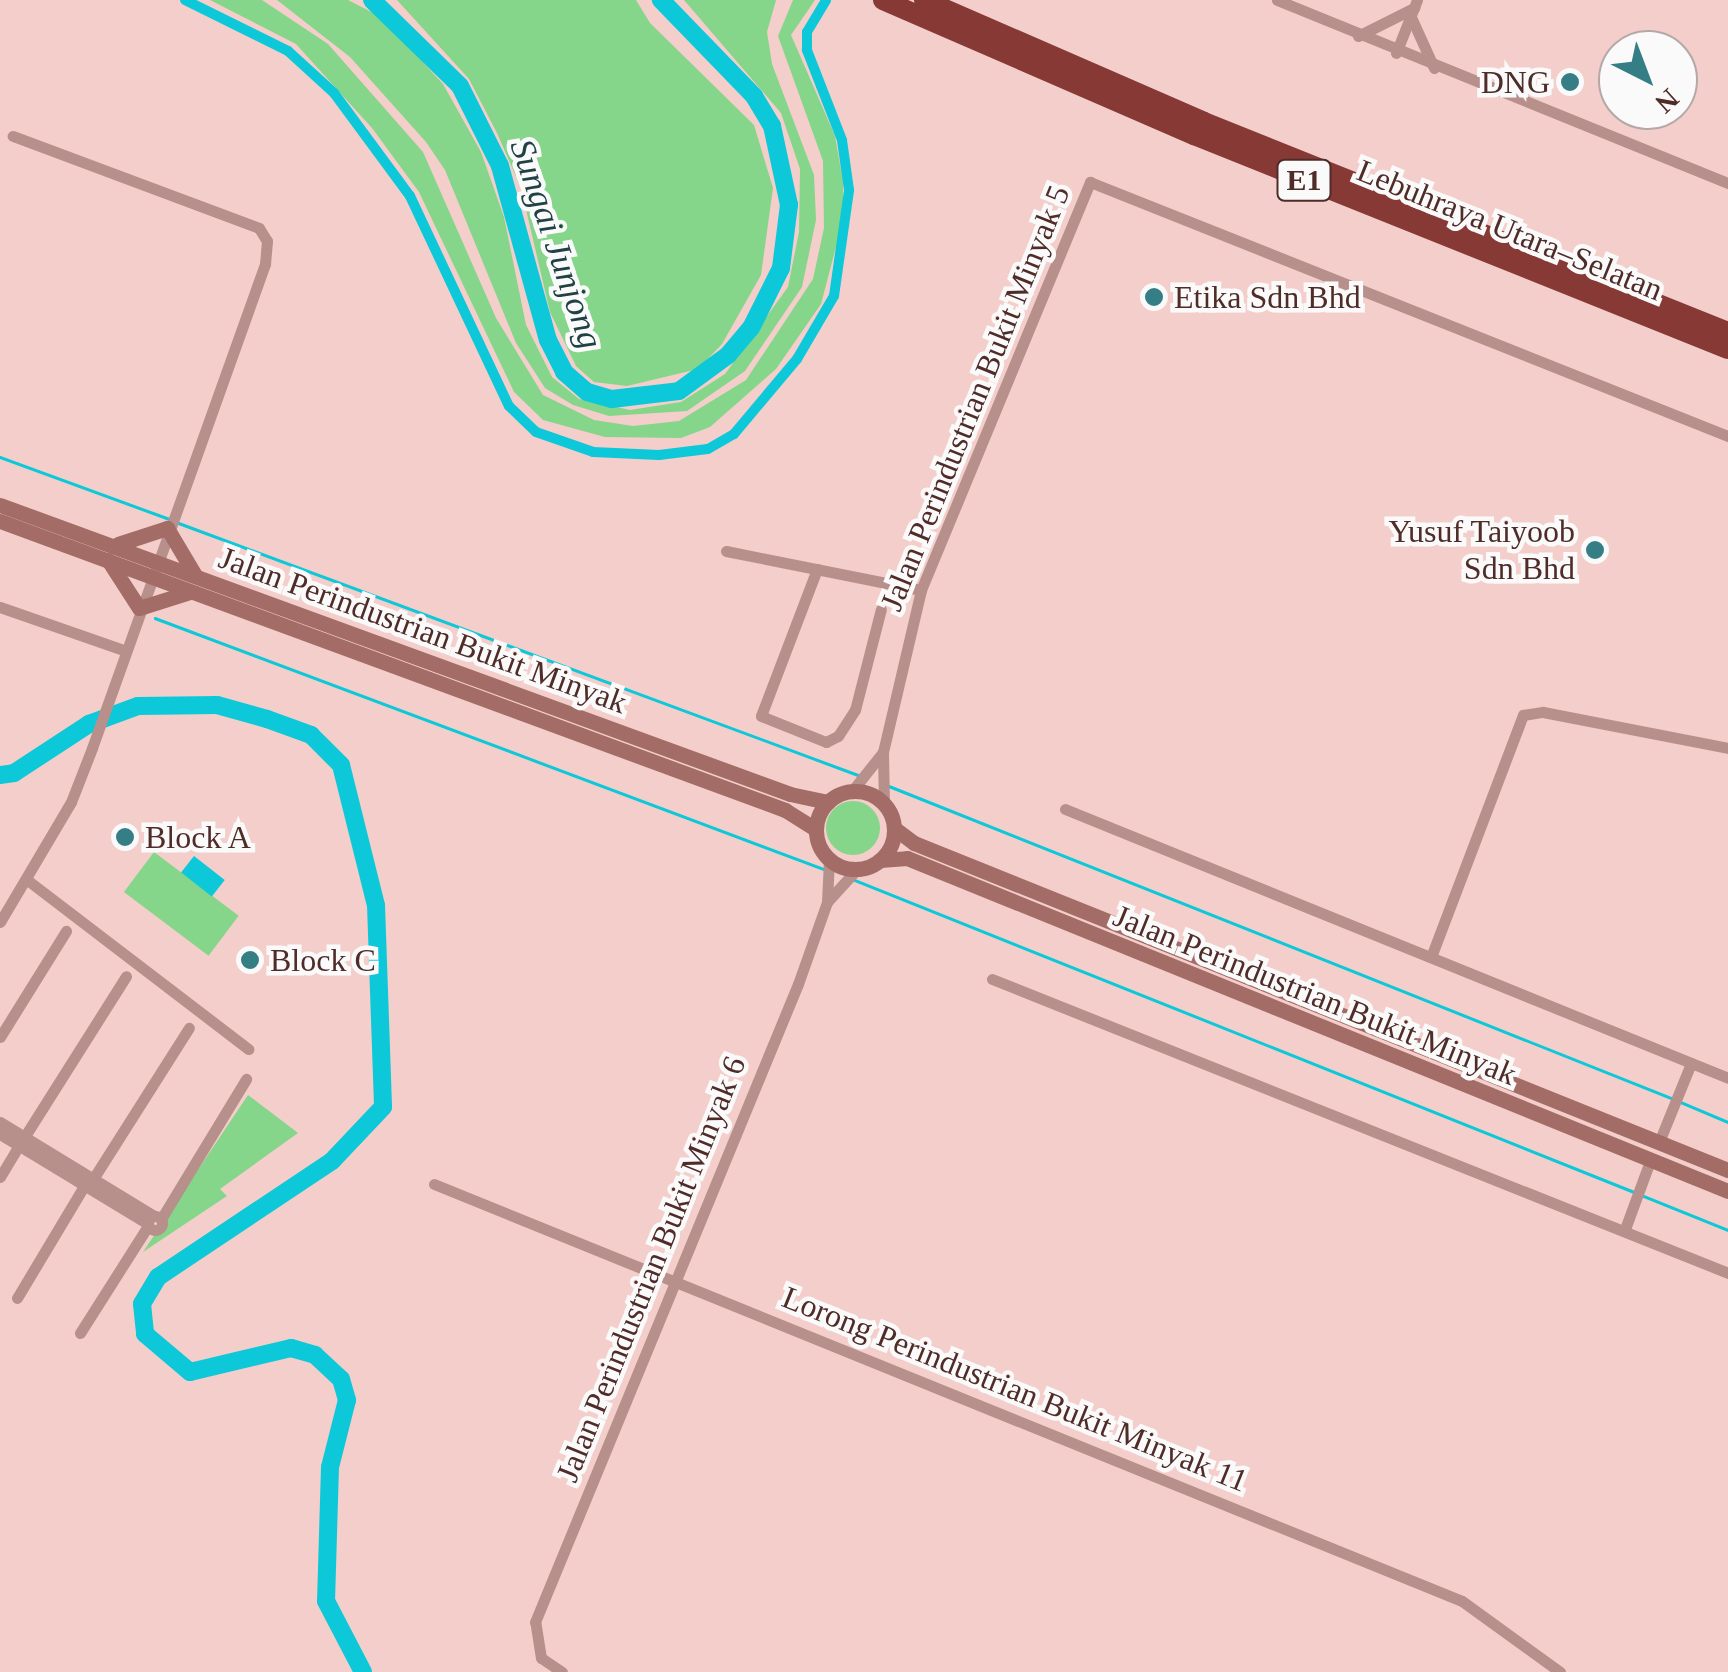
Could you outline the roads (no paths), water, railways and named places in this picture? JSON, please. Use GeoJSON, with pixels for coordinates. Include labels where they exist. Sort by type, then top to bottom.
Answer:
{"type":"FeatureCollection","features":[{"type":"Feature","properties":{"kind":"highway","name":"Lebuhraya Utara–Selatan"},"geometry":{"type":"LineString","coordinates":[[884,0],[1194,135],[1728,349]]}},
{"type":"Feature","properties":{"kind":"highway","name":"Lebuhraya Utara–Selatan"},"geometry":{"type":"LineString","coordinates":[[924,0],[1322,171],[1728,332]]}},
{"type":"Feature","properties":{"kind":"main road","name":"Jalan Perindustrian Bukit Minyak"},"geometry":{"type":"LineString","coordinates":[[0,504],[152,568],[786,810],[816,829]]}},
{"type":"Feature","properties":{"kind":"main road","name":"Jalan Perindustrian Bukit Minyak"},"geometry":{"type":"LineString","coordinates":[[0,522],[111,552]]}},
{"type":"Feature","properties":{"kind":"main road"},"geometry":{"type":"LineString","coordinates":[[169,522],[195,584],[138,608],[111,552],[169,522]]}},
{"type":"Feature","properties":{"kind":"main road","name":"Jalan Perindustrian Bukit Minyak"},"geometry":{"type":"LineString","coordinates":[[195,584],[790,794],[828,802]]}},
{"type":"Feature","properties":{"kind":"main road"},"geometry":{"type":"LineString","coordinates":[[856,786],[884,799],[894,828],[880,860],[850,877],[828,864],[816,829],[828,802],[856,786]]}},
{"type":"Feature","properties":{"kind":"main road","name":"Jalan Perindustrian Bukit Minyak"},"geometry":{"type":"LineString","coordinates":[[894,828],[914,843],[1661,1137],[1728,1170]]}},
{"type":"Feature","properties":{"kind":"main road","name":"Jalan Perindustrian Bukit Minyak"},"geometry":{"type":"LineString","coordinates":[[880,860],[907,858],[1648,1166],[1728,1191]]}},
{"type":"Feature","properties":{"kind":"street"},"geometry":{"type":"LineString","coordinates":[[1277,0],[1396,53],[1728,183]]}},
{"type":"Feature","properties":{"kind":"street"},"geometry":{"type":"LineString","coordinates":[[1358,36],[1414,8]]}},
{"type":"Feature","properties":{"kind":"street"},"geometry":{"type":"LineString","coordinates":[[1396,53],[1414,8]]}},
{"type":"Feature","properties":{"kind":"street"},"geometry":{"type":"LineString","coordinates":[[1414,8],[1434,68]]}},
{"type":"Feature","properties":{"kind":"street"},"geometry":{"type":"LineString","coordinates":[[0,922],[71,802],[152,568],[265,264],[267,241],[259,228],[13,136]]}},
{"type":"Feature","properties":{"kind":"street","name":"Jalan Perindustrian Bukit Minyak 5"},"geometry":{"type":"LineString","coordinates":[[883,752],[921,590],[1090,182],[1728,436]]}},
{"type":"Feature","properties":{"kind":"street"},"geometry":{"type":"LineString","coordinates":[[726,551],[921,590]]}},
{"type":"Feature","properties":{"kind":"street"},"geometry":{"type":"LineString","coordinates":[[817,569],[761,716],[826,742],[838,736],[855,710],[881,609]]}},
{"type":"Feature","properties":{"kind":"street"},"geometry":{"type":"LineString","coordinates":[[0,607],[126,651]]}},
{"type":"Feature","properties":{"kind":"street"},"geometry":{"type":"LineString","coordinates":[[1430,958],[1523,714],[1543,712],[1728,748]]}},
{"type":"Feature","properties":{"kind":"street"},"geometry":{"type":"LineString","coordinates":[[856,786],[883,752]]}},
{"type":"Feature","properties":{"kind":"street"},"geometry":{"type":"LineString","coordinates":[[883,752],[884,799]]}},
{"type":"Feature","properties":{"kind":"street"},"geometry":{"type":"LineString","coordinates":[[1065,809],[1689,1068],[1728,1078]]}},
{"type":"Feature","properties":{"kind":"street"},"geometry":{"type":"LineString","coordinates":[[826,902],[828,864]]}},
{"type":"Feature","properties":{"kind":"street"},"geometry":{"type":"LineString","coordinates":[[826,902],[850,877]]}},
{"type":"Feature","properties":{"kind":"street"},"geometry":{"type":"LineString","coordinates":[[26,879],[248,1049]]}},
{"type":"Feature","properties":{"kind":"street","name":"Jalan Perindustrian Bukit Minyak 6"},"geometry":{"type":"LineString","coordinates":[[562,1672],[542,1658],[535,1622],[826,902]]}},
{"type":"Feature","properties":{"kind":"street"},"geometry":{"type":"LineString","coordinates":[[0,1037],[66,932]]}},
{"type":"Feature","properties":{"kind":"street"},"geometry":{"type":"LineString","coordinates":[[0,1177],[126,976]]}},
{"type":"Feature","properties":{"kind":"street"},"geometry":{"type":"LineString","coordinates":[[992,979],[1626,1222],[1728,1273]]}},
{"type":"Feature","properties":{"kind":"street"},"geometry":{"type":"LineString","coordinates":[[17,1298],[188,1028]]}},
{"type":"Feature","properties":{"kind":"street"},"geometry":{"type":"LineString","coordinates":[[1661,1137],[1689,1068]]}},
{"type":"Feature","properties":{"kind":"street"},"geometry":{"type":"LineString","coordinates":[[80,1332],[246,1079]]}},
{"type":"Feature","properties":{"kind":"street"},"geometry":{"type":"LineString","coordinates":[[0,1122],[22,1141],[153,1221]]}},
{"type":"Feature","properties":{"kind":"street"},"geometry":{"type":"LineString","coordinates":[[0,1134],[22,1141]]}},
{"type":"Feature","properties":{"kind":"street"},"geometry":{"type":"LineString","coordinates":[[1626,1222],[1648,1166]]}},
{"type":"Feature","properties":{"kind":"street","name":"Lorong Perindustrian Bukit Minyak 11"},"geometry":{"type":"LineString","coordinates":[[434,1184],[1462,1601],[1560,1672]]}},
{"type":"Feature","properties":{"kind":"water"},"geometry":{"type":"Polygon","coordinates":[[[194,856],[225,880],[212,897],[181,873],[194,856]]]}},
{"type":"Feature","properties":{"kind":"waterway"},"geometry":{"type":"LineString","coordinates":[[185,0],[288,51],[334,93],[410,196],[509,406],[536,432],[593,452],[659,455],[708,449],[734,434],[797,359],[834,296],[849,190],[842,140],[807,50],[807,32],[826,0]]}},
{"type":"Feature","properties":{"kind":"waterway","name":"Sungai Junjong"},"geometry":{"type":"LineString","coordinates":[[372,0],[460,86],[500,166],[548,340],[564,372],[587,392],[612,399],[679,391],[728,355],[751,328],[781,268],[789,205],[772,126],[754,96],[661,0]]}},
{"type":"Feature","properties":{"kind":"waterway"},"geometry":{"type":"LineString","coordinates":[[0,457],[169,519]]}},
{"type":"Feature","properties":{"kind":"waterway"},"geometry":{"type":"LineString","coordinates":[[176,522],[858,775]]}},
{"type":"Feature","properties":{"kind":"waterway"},"geometry":{"type":"LineString","coordinates":[[155,618],[826,870]]}},
{"type":"Feature","properties":{"kind":"waterway"},"geometry":{"type":"LineString","coordinates":[[0,775],[14,773],[89,724],[138,706],[217,705],[267,719],[311,735],[341,765],[376,905],[383,1107],[332,1161],[158,1277],[142,1304],[145,1334],[190,1372],[291,1348],[315,1355],[341,1379],[347,1400],[330,1467],[326,1601],[363,1672]]}},
{"type":"Feature","properties":{"kind":"waterway"},"geometry":{"type":"LineString","coordinates":[[889,786],[1671,1098]]}},
{"type":"Feature","properties":{"kind":"waterway"},"geometry":{"type":"LineString","coordinates":[[852,879],[1634,1192]]}},
{"type":"Feature","properties":{"kind":"waterway"},"geometry":{"type":"LineString","coordinates":[[1678,1101],[1728,1122]]}},
{"type":"Feature","properties":{"kind":"waterway"},"geometry":{"type":"LineString","coordinates":[[1641,1195],[1728,1230]]}},
{"type":"Feature","properties":{"kind":"place","name":"DNG"},"geometry":{"type":"Point","coordinates":[1570,82]}},
{"type":"Feature","properties":{"kind":"place","name":"Etika Sdn Bhd"},"geometry":{"type":"Point","coordinates":[1154,297]}},
{"type":"Feature","properties":{"kind":"place","name":"Yusuf Taiyoob Sdn Bhd"},"geometry":{"type":"Point","coordinates":[1595,550]}},
{"type":"Feature","properties":{"kind":"place","name":"Block A"},"geometry":{"type":"Point","coordinates":[125,837]}},
{"type":"Feature","properties":{"kind":"place","name":"Block C"},"geometry":{"type":"Point","coordinates":[250,960]}}]}
